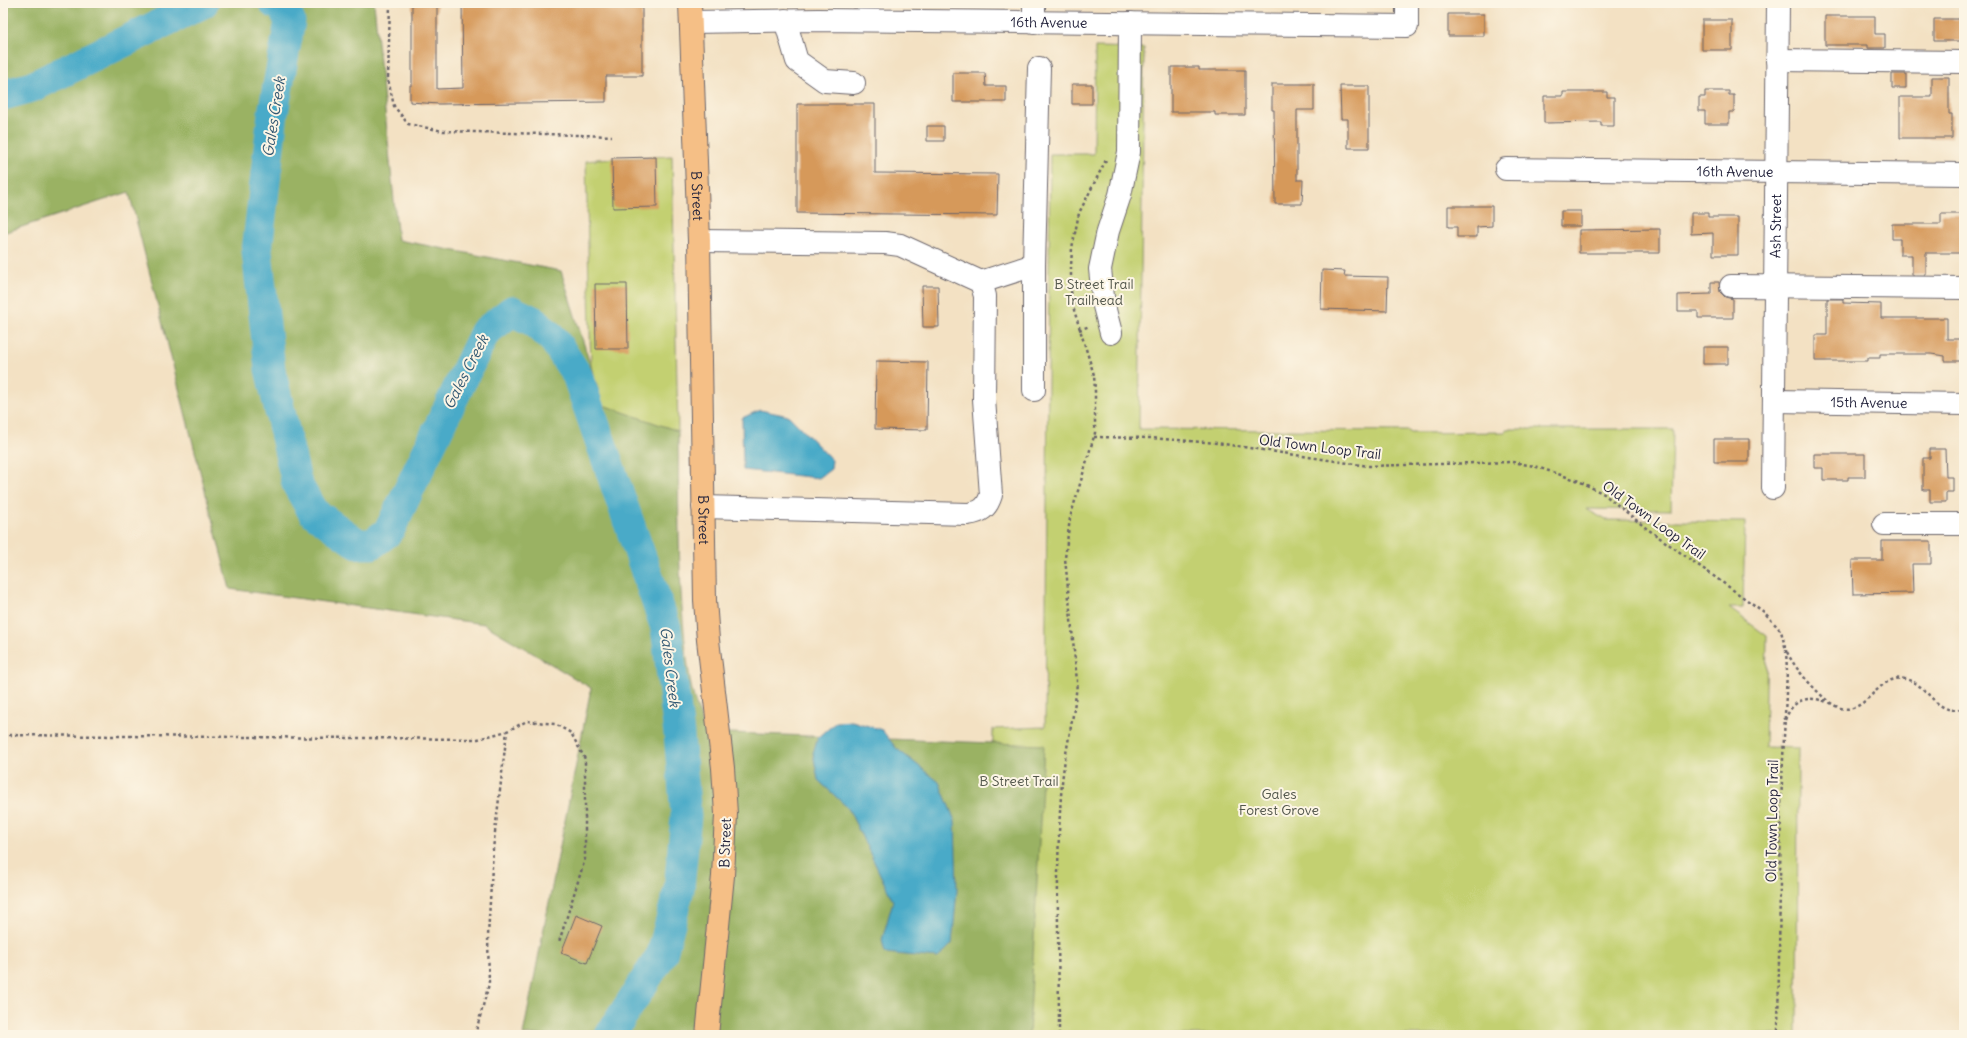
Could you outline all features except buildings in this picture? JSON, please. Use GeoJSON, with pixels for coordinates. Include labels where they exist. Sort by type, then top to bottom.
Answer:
{"type":"FeatureCollection","features":[{"type":"Feature","properties":{"kind":"main road","name":"B Street"},"geometry":{"type":"LineString","coordinates":[[691,12],[699,241],[702,507],[708,640],[722,762],[726,814],[723,876],[708,1035]]}},
{"type":"Feature","properties":{"kind":"street","name":"16th Avenue"},"geometry":{"type":"LineString","coordinates":[[691,12],[785,20],[1034,13],[1130,23],[1407,26],[1407,3]]}},
{"type":"Feature","properties":{"kind":"street","name":"Ash Street"},"geometry":{"type":"LineString","coordinates":[[1773,488],[1778,3]]}},
{"type":"Feature","properties":{"kind":"street"},"geometry":{"type":"LineString","coordinates":[[785,20],[797,61],[825,81],[854,83]]}},
{"type":"Feature","properties":{"kind":"street"},"geometry":{"type":"LineString","coordinates":[[1111,333],[1104,306],[1100,269],[1108,231],[1120,195],[1129,152],[1130,23]]}},
{"type":"Feature","properties":{"kind":"street"},"geometry":{"type":"LineString","coordinates":[[1777,60],[1964,62]]}},
{"type":"Feature","properties":{"kind":"street"},"geometry":{"type":"LineString","coordinates":[[1034,390],[1034,265],[1039,68]]}},
{"type":"Feature","properties":{"kind":"street","name":"16th Avenue"},"geometry":{"type":"LineString","coordinates":[[1506,169],[1964,174]]}},
{"type":"Feature","properties":{"kind":"street"},"geometry":{"type":"LineString","coordinates":[[699,241],[885,243],[900,245],[981,282],[1034,265]]}},
{"type":"Feature","properties":{"kind":"street"},"geometry":{"type":"LineString","coordinates":[[702,507],[968,514],[980,512],[988,505],[991,495],[984,400],[985,296],[981,282]]}},
{"type":"Feature","properties":{"kind":"street"},"geometry":{"type":"LineString","coordinates":[[1731,286],[1964,288]]}},
{"type":"Feature","properties":{"kind":"street","name":"15th Avenue"},"geometry":{"type":"LineString","coordinates":[[1774,401],[1964,404]]}},
{"type":"Feature","properties":{"kind":"street"},"geometry":{"type":"LineString","coordinates":[[1884,524],[1964,524]]}},
{"type":"Feature","properties":{"kind":"path"},"geometry":{"type":"LineString","coordinates":[[390,3],[388,80],[394,106],[408,124],[443,131],[612,136]]}},
{"type":"Feature","properties":{"kind":"path","name":"Old Town Loop Trail"},"geometry":{"type":"LineString","coordinates":[[1059,1035],[1058,884],[1062,784],[1076,701],[1077,681],[1066,558],[1070,518],[1094,437],[1150,438],[1217,443],[1368,466],[1491,462],[1512,462],[1534,466],[1579,481],[1604,494],[1646,528],[1764,612],[1781,631],[1786,650],[1787,671],[1781,803],[1778,1035]]}},
{"type":"Feature","properties":{"kind":"path"},"geometry":{"type":"LineString","coordinates":[[1786,650],[1800,673],[1828,702]]}},
{"type":"Feature","properties":{"kind":"path"},"geometry":{"type":"LineString","coordinates":[[1784,724],[1792,705],[1802,700],[1820,700],[1828,702],[1839,708],[1849,709],[1858,706],[1891,679],[1899,678],[1917,684],[1945,709],[1956,711],[1964,708]]}},
{"type":"Feature","properties":{"kind":"path"},"geometry":{"type":"LineString","coordinates":[[3,735],[478,739],[507,731],[527,722],[554,724],[571,732],[585,759],[584,858],[559,942]]}},
{"type":"Feature","properties":{"kind":"path"},"geometry":{"type":"LineString","coordinates":[[475,1035],[489,984],[488,936],[493,849],[507,731]]}},
{"type":"Feature","properties":{"kind":"green space","name":"B Street Trail"},"geometry":{"type":"Polygon","coordinates":[[[3,3],[374,3],[398,240],[561,271],[603,405],[678,431],[679,527],[683,623],[691,686],[705,732],[1044,745],[1029,1035],[523,1035],[591,688],[484,624],[230,589],[129,192],[3,233],[3,3]]]}},
{"type":"Feature","properties":{"kind":"green space","name":"Gales Forest Grove"},"geometry":{"type":"Polygon","coordinates":[[[1095,47],[1144,48],[1139,429],[1409,431],[1410,433],[1506,432],[1506,429],[1673,429],[1671,510],[1586,509],[1606,520],[1745,522],[1743,608],[1729,608],[1767,636],[1765,747],[1798,748],[1797,1035],[735,1035],[992,826],[993,729],[1045,727],[1050,154],[1094,154],[1095,47]]]}},
{"type":"Feature","properties":{"kind":"green space"},"geometry":{"type":"Polygon","coordinates":[[[672,156],[678,431],[673,430],[636,939],[593,456],[586,161],[596,159],[672,156]]]}},
{"type":"Feature","properties":{"kind":"water"},"geometry":{"type":"Polygon","coordinates":[[[760,410],[789,416],[832,460],[831,469],[819,478],[743,470],[742,418],[760,410]]]}},
{"type":"Feature","properties":{"kind":"water"},"geometry":{"type":"Polygon","coordinates":[[[852,721],[882,730],[896,748],[939,782],[955,821],[957,890],[952,944],[938,958],[885,953],[882,940],[893,901],[848,808],[818,780],[813,753],[818,738],[836,722],[852,721]]]}},
{"type":"Feature","properties":{"kind":"waterway","name":"Gales Creek"},"geometry":{"type":"LineString","coordinates":[[3,95],[32,87],[203,3]]}},
{"type":"Feature","properties":{"kind":"waterway","name":"Gales Creek"},"geometry":{"type":"LineString","coordinates":[[274,3],[281,5],[290,21],[273,113],[257,251],[270,369],[297,484],[313,512],[358,544],[372,544],[389,531],[485,332],[512,311],[535,322],[554,340],[577,375],[666,628],[679,734],[686,816],[679,889],[662,954],[610,1035]]}},
{"type":"Feature","properties":{"kind":"park label","name":"B Street Trail Trailhead"},"geometry":{"type":"Point","coordinates":[1094,292]}}]}
